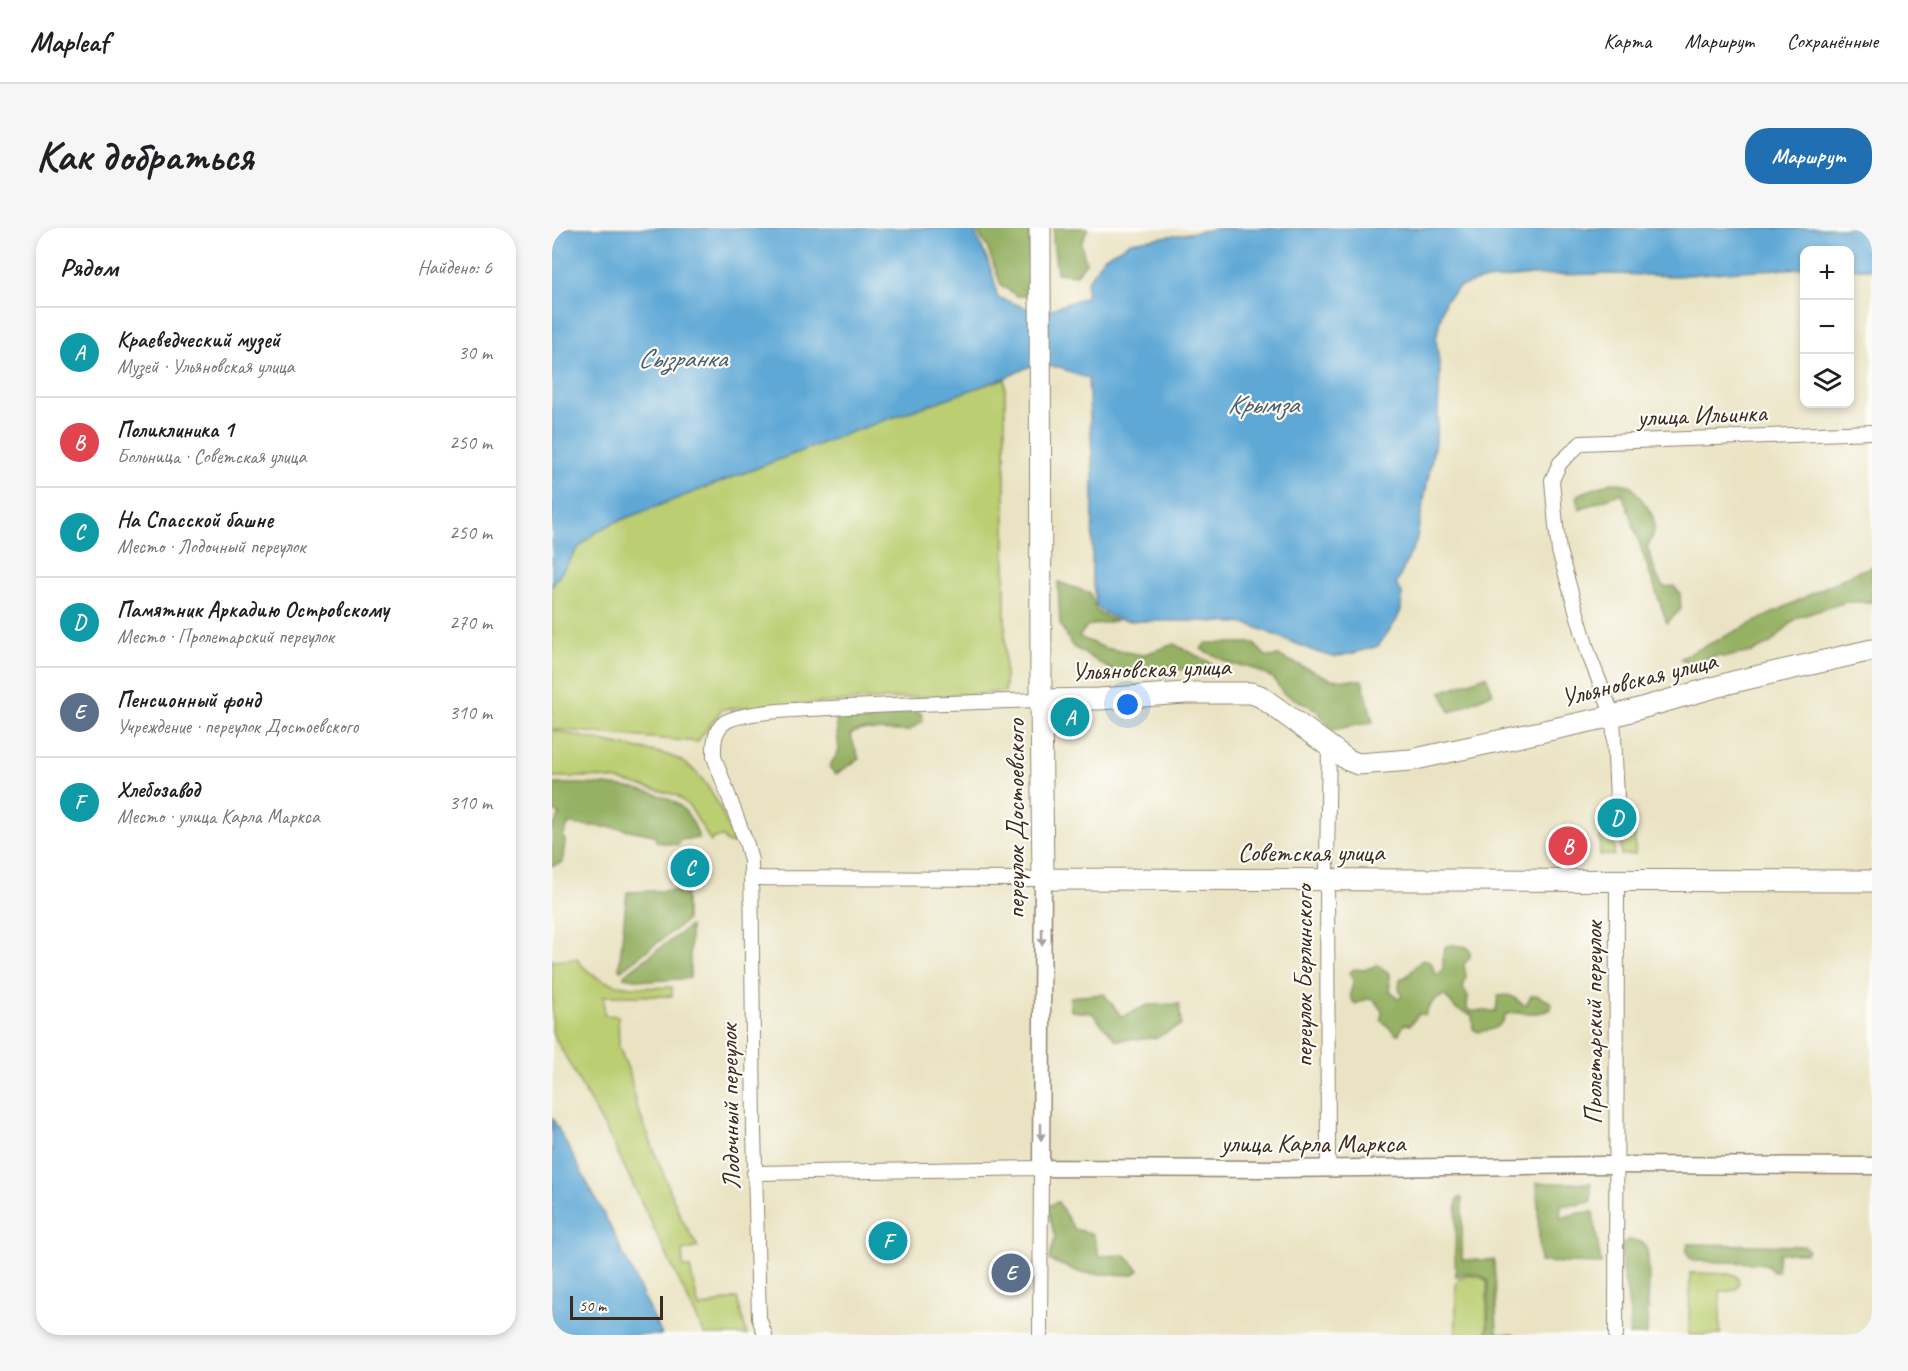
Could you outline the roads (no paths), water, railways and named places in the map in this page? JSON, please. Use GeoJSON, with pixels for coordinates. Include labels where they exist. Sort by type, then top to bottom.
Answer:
{"type":"FeatureCollection","features":[{"type":"Feature","properties":{"kind":"main road","name":"переулок Достоевского"},"geometry":{"type":"LineString","coordinates":[[1040,228],[1043,879]]}},
{"type":"Feature","properties":{"kind":"main road","name":"Ульяновская улица"},"geometry":{"type":"LineString","coordinates":[[1041,700],[1099,699],[1185,693],[1251,693],[1260,696],[1329,748],[1358,764],[1411,760],[1613,716],[1733,682],[1872,651]]}},
{"type":"Feature","properties":{"kind":"main road","name":"Советская улица"},"geometry":{"type":"LineString","coordinates":[[1043,879],[1872,881]]}},
{"type":"Feature","properties":{"kind":"street","name":"улица Ильинка"},"geometry":{"type":"LineString","coordinates":[[1613,716],[1589,655],[1559,551],[1552,480],[1560,464],[1581,443],[1872,432]]}},
{"type":"Feature","properties":{"kind":"street","name":"Ульяновская улица"},"geometry":{"type":"LineString","coordinates":[[714,757],[713,743],[716,732],[723,723],[733,718],[780,711],[934,702],[1041,700]]}},
{"type":"Feature","properties":{"kind":"street"},"geometry":{"type":"LineString","coordinates":[[1613,716],[1617,798]]}},
{"type":"Feature","properties":{"kind":"street","name":"переулок Берлинского"},"geometry":{"type":"LineString","coordinates":[[1328,1169],[1329,748]]}},
{"type":"Feature","properties":{"kind":"street","name":"Лодочный переулок"},"geometry":{"type":"LineString","coordinates":[[714,757],[751,861],[754,1173],[759,1318],[765,1335]]}},
{"type":"Feature","properties":{"kind":"street","name":"Советская улица"},"geometry":{"type":"LineString","coordinates":[[751,878],[1043,879]]}},
{"type":"Feature","properties":{"kind":"street","name":"переулок Достоевского"},"geometry":{"type":"LineString","coordinates":[[1040,1335],[1043,879]]}},
{"type":"Feature","properties":{"kind":"street","name":"Пролетарский переулок"},"geometry":{"type":"LineString","coordinates":[[1616,1335],[1617,879]]}},
{"type":"Feature","properties":{"kind":"street","name":"улица Карла Маркса"},"geometry":{"type":"LineString","coordinates":[[754,1173],[1041,1168],[1872,1166]]}},
{"type":"Feature","properties":{"kind":"water"},"geometry":{"type":"Polygon","coordinates":[[[552,228],[973,228],[991,270],[997,297],[1040,313],[1086,297],[1087,282],[1103,258],[1131,242],[1220,228],[1872,228],[1872,269],[1854,269],[1854,246],[1800,246],[1800,268],[1676,276],[1532,275],[1478,281],[1459,287],[1445,301],[1436,339],[1440,371],[1437,432],[1416,542],[1396,585],[1402,593],[1401,610],[1378,646],[1354,653],[1334,657],[1248,624],[1202,621],[1131,621],[1116,619],[1100,610],[1096,605],[1092,576],[1093,475],[1088,378],[1061,367],[1030,366],[1005,378],[846,434],[613,523],[593,534],[578,548],[552,586],[552,228]]]}},
{"type":"Feature","properties":{"kind":"water"},"geometry":{"type":"Polygon","coordinates":[[[552,1117],[608,1222],[662,1335],[552,1335],[552,1117]]]}},
{"type":"Feature","properties":{"kind":"place","name":"Краеведческий музей"},"geometry":{"type":"Point","coordinates":[1070,717]}},
{"type":"Feature","properties":{"kind":"place","name":"Памятник Аркадию Островскому"},"geometry":{"type":"Point","coordinates":[1617,818]}},
{"type":"Feature","properties":{"kind":"place","name":"Поликлиника 1"},"geometry":{"type":"Point","coordinates":[1568,846]}},
{"type":"Feature","properties":{"kind":"place","name":"На Спасской башне"},"geometry":{"type":"Point","coordinates":[690,868]}},
{"type":"Feature","properties":{"kind":"place","name":"Хлебозавод"},"geometry":{"type":"Point","coordinates":[888,1241]}},
{"type":"Feature","properties":{"kind":"place","name":"Пенсионный фонд"},"geometry":{"type":"Point","coordinates":[1011,1273]}},
{"type":"Feature","properties":{"kind":"water label","name":"Сызранка"},"geometry":{"type":"Point","coordinates":[682,358]}},
{"type":"Feature","properties":{"kind":"water label","name":"Крымза"},"geometry":{"type":"Point","coordinates":[1263,404]}}]}
